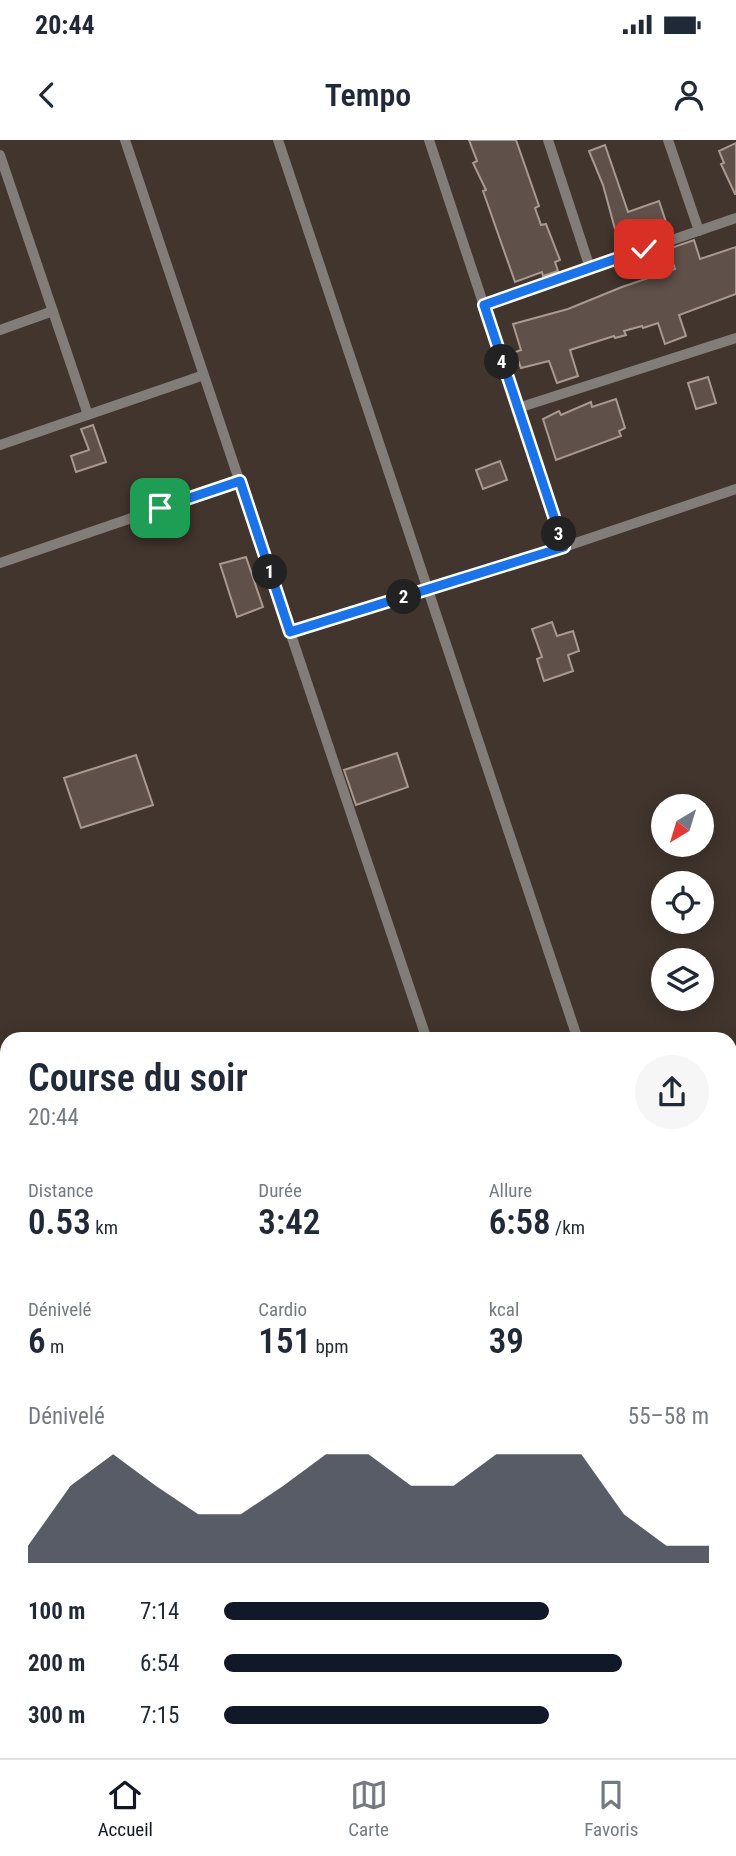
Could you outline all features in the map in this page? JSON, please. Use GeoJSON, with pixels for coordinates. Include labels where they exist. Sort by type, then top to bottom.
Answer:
{"type":"FeatureCollection","features":[{"type":"Feature","properties":{"kind":"street"},"geometry":{"type":"LineString","coordinates":[[125,140],[424,1032]]}},
{"type":"Feature","properties":{"kind":"street"},"geometry":{"type":"LineString","coordinates":[[278,140],[575,1032]]}},
{"type":"Feature","properties":{"kind":"street"},"geometry":{"type":"LineString","coordinates":[[429,140],[564,547]]}},
{"type":"Feature","properties":{"kind":"street"},"geometry":{"type":"LineString","coordinates":[[548,140],[590,268]]}},
{"type":"Feature","properties":{"kind":"street"},"geometry":{"type":"LineString","coordinates":[[668,140],[699,230]]}},
{"type":"Feature","properties":{"kind":"street"},"geometry":{"type":"LineString","coordinates":[[0,155],[88,415]]}},
{"type":"Feature","properties":{"kind":"street"},"geometry":{"type":"LineString","coordinates":[[484,305],[736,218]]}},
{"type":"Feature","properties":{"kind":"street"},"geometry":{"type":"LineString","coordinates":[[0,330],[53,311]]}},
{"type":"Feature","properties":{"kind":"street"},"geometry":{"type":"LineString","coordinates":[[518,408],[736,338]]}},
{"type":"Feature","properties":{"kind":"street"},"geometry":{"type":"LineString","coordinates":[[0,445],[204,375]]}},
{"type":"Feature","properties":{"kind":"street"},"geometry":{"type":"LineString","coordinates":[[0,564],[240,481]]}},
{"type":"Feature","properties":{"kind":"street"},"geometry":{"type":"LineString","coordinates":[[290,632],[564,547],[736,489]]}},
{"type":"Feature","properties":{"kind":"building"},"geometry":{"type":"Polygon","coordinates":[[[469,140],[516,140],[539,206],[535,208],[541,225],[546,224],[560,260],[555,262],[558,271],[543,276],[542,272],[515,282],[483,191],[486,190],[473,163],[477,161],[469,140]]]}},
{"type":"Feature","properties":{"kind":"building"},"geometry":{"type":"Polygon","coordinates":[[[736,143],[735,194],[721,164],[724,163],[719,151],[736,143]]]}},
{"type":"Feature","properties":{"kind":"building"},"geometry":{"type":"Polygon","coordinates":[[[605,145],[628,212],[659,201],[667,225],[643,233],[645,241],[633,246],[630,237],[621,240],[615,229],[603,185],[589,151],[605,145]]]}},
{"type":"Feature","properties":{"kind":"building"},"geometry":{"type":"Polygon","coordinates":[[[694,240],[700,259],[736,247],[736,294],[679,315],[686,336],[665,344],[658,323],[624,331],[626,335],[614,336],[570,350],[578,376],[557,383],[549,361],[521,368],[515,352],[521,350],[513,324],[568,309],[675,269],[668,249],[694,240]]]}},
{"type":"Feature","properties":{"kind":"building"},"geometry":{"type":"Polygon","coordinates":[[[708,377],[716,403],[696,409],[688,383],[708,377]]]}},
{"type":"Feature","properties":{"kind":"building"},"geometry":{"type":"Polygon","coordinates":[[[616,399],[625,428],[619,431],[621,436],[556,460],[543,419],[559,411],[561,415],[591,402],[592,407],[616,399]]]}},
{"type":"Feature","properties":{"kind":"building"},"geometry":{"type":"Polygon","coordinates":[[[93,425],[106,462],[76,472],[71,456],[89,450],[81,429],[93,425]]]}},
{"type":"Feature","properties":{"kind":"building"},"geometry":{"type":"Polygon","coordinates":[[[500,461],[507,480],[483,489],[476,470],[500,461]]]}},
{"type":"Feature","properties":{"kind":"building"},"geometry":{"type":"Polygon","coordinates":[[[246,557],[263,607],[237,617],[220,564],[246,557]]]}},
{"type":"Feature","properties":{"kind":"building"},"geometry":{"type":"Polygon","coordinates":[[[552,622],[557,636],[573,631],[579,651],[568,655],[573,671],[544,681],[537,659],[542,657],[532,629],[552,622]]]}},
{"type":"Feature","properties":{"kind":"building"},"geometry":{"type":"Polygon","coordinates":[[[397,753],[408,787],[356,805],[344,770],[397,753]]]}},
{"type":"Feature","properties":{"kind":"building"},"geometry":{"type":"Polygon","coordinates":[[[136,755],[153,805],[81,828],[64,778],[136,755]]]}},
{"type":"Feature","properties":{"kind":"route"},"geometry":{"type":"LineString","coordinates":[[160,508],[240,481],[290,632],[564,547],[484,305],[644,249]]}}]}
